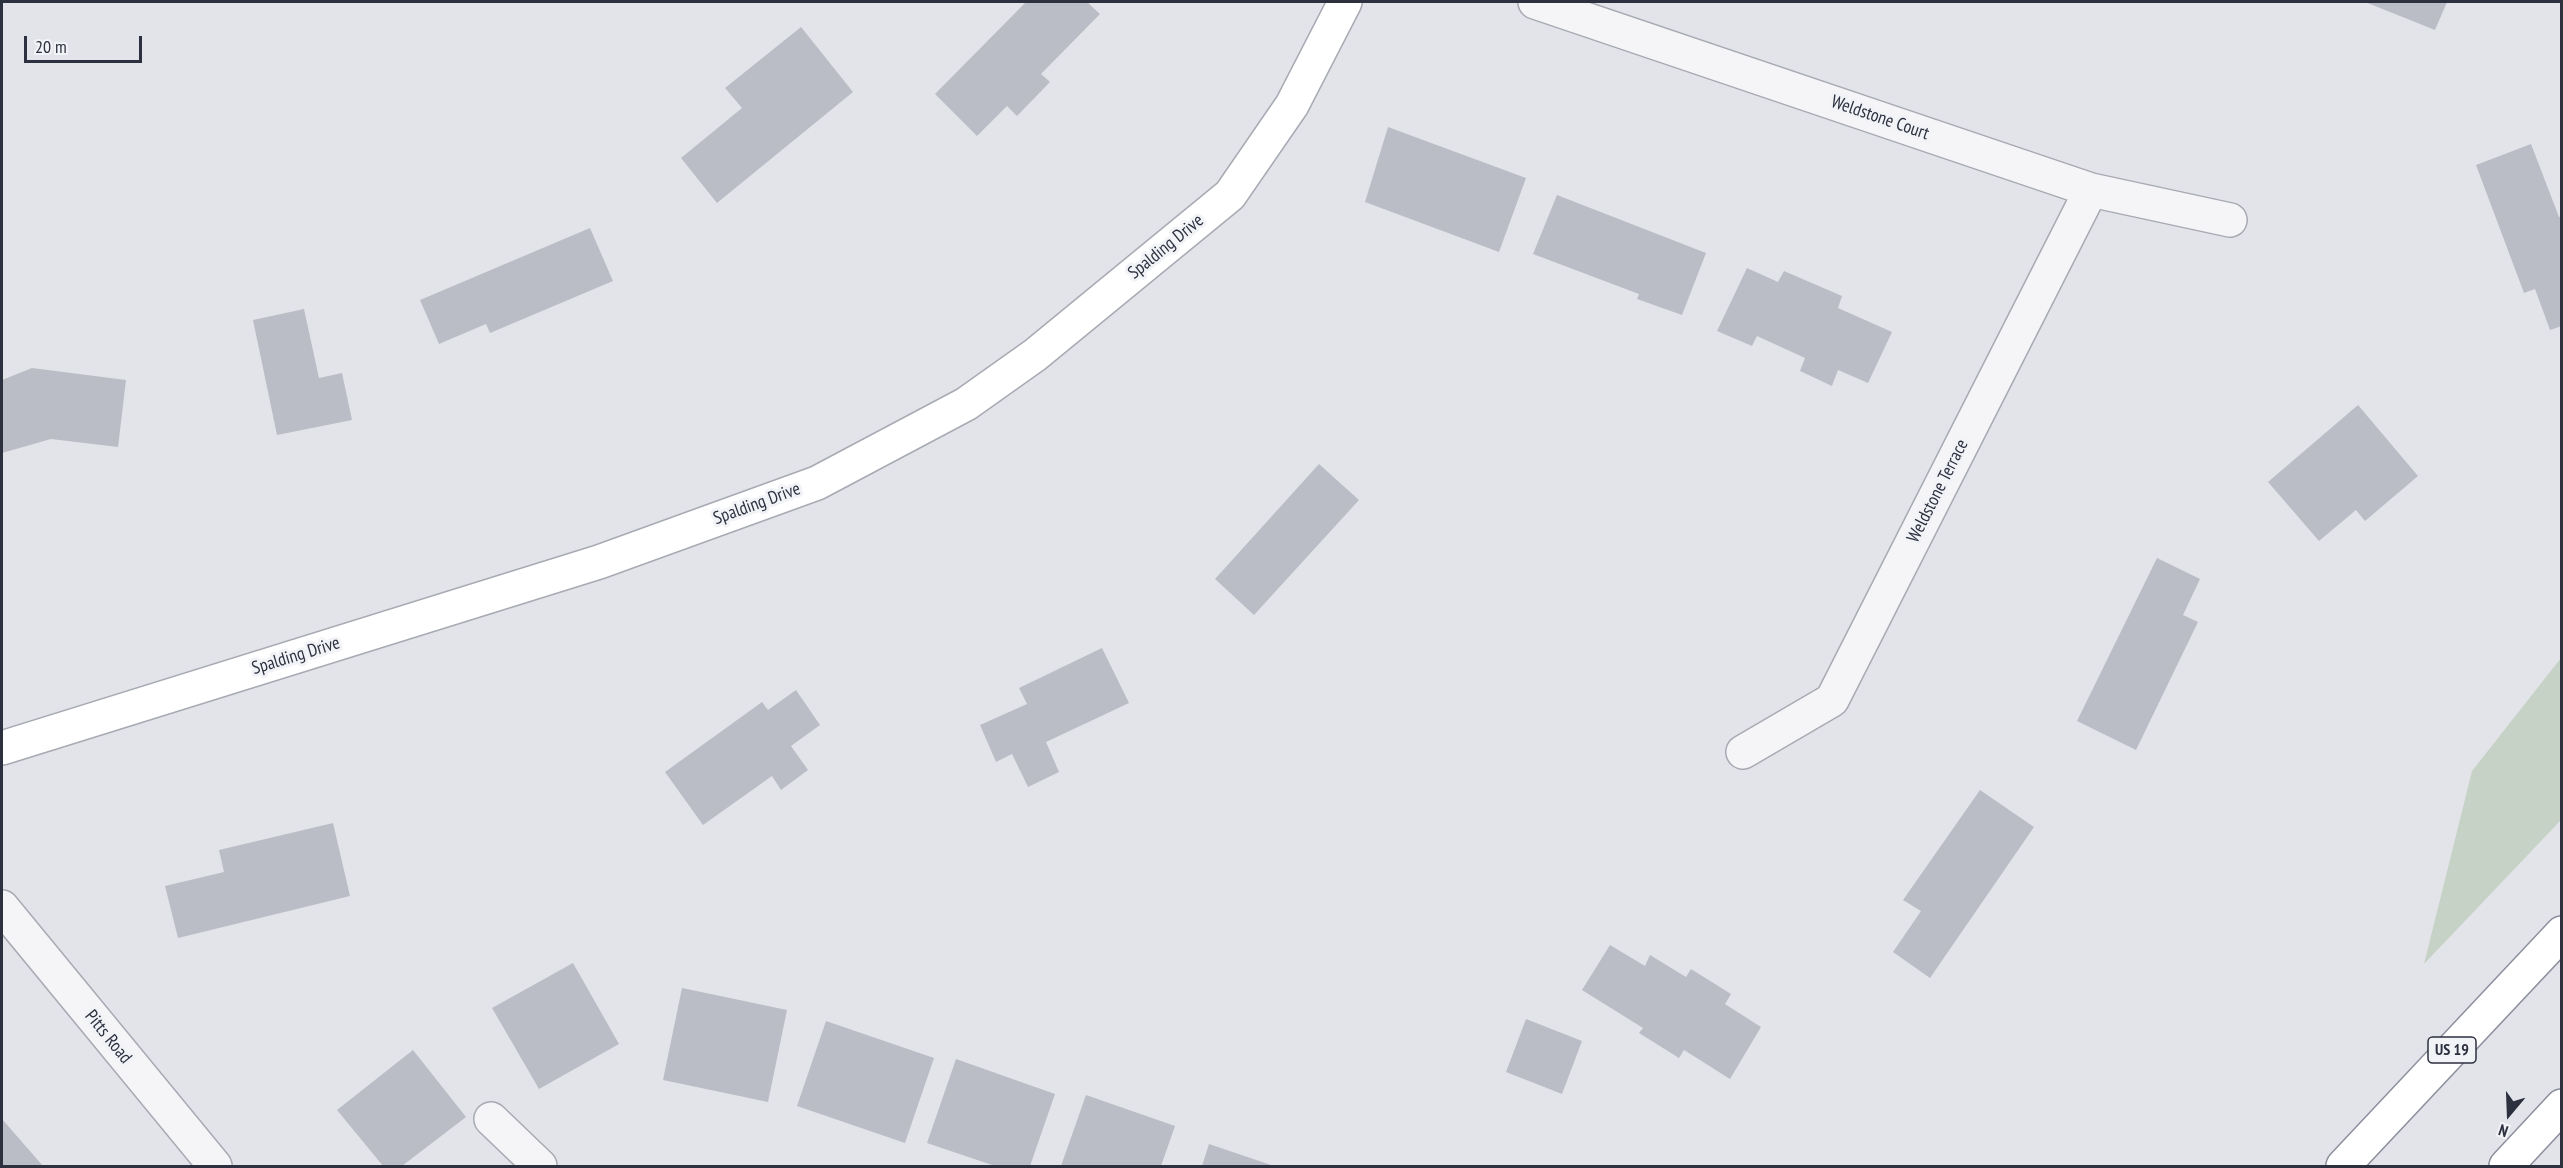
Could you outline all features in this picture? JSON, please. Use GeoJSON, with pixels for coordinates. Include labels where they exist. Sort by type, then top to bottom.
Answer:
{"type":"FeatureCollection","features":[{"type":"Feature","properties":{"kind":"main road","name":"Spalding Drive"},"geometry":{"type":"LineString","coordinates":[[2,748],[599,562],[817,483],[966,404],[1035,355],[1230,195],[1292,105],[1346,2]]}},
{"type":"Feature","properties":{"kind":"main road","name":"US 19"},"geometry":{"type":"LineString","coordinates":[[2343,1167],[2562,933]]}},
{"type":"Feature","properties":{"kind":"main road"},"geometry":{"type":"LineString","coordinates":[[2506,1167],[2562,1106]]}},
{"type":"Feature","properties":{"kind":"street","name":"Weldstone Court"},"geometry":{"type":"LineString","coordinates":[[1535,2],[2091,190],[2230,220]]}},
{"type":"Feature","properties":{"kind":"street","name":"Weldstone Terrace"},"geometry":{"type":"LineString","coordinates":[[1743,752],[1832,700],[2091,190]]}},
{"type":"Feature","properties":{"kind":"street","name":"Pitts Road"},"geometry":{"type":"LineString","coordinates":[[2,906],[215,1167]]}},
{"type":"Feature","properties":{"kind":"street"},"geometry":{"type":"LineString","coordinates":[[490,1119],[540,1167]]}},
{"type":"Feature","properties":{"kind":"green space"},"geometry":{"type":"Polygon","coordinates":[[[2561,658],[2561,820],[2424,964],[2472,771],[2561,658]]]}},
{"type":"Feature","properties":{"kind":"building"},"geometry":{"type":"Polygon","coordinates":[[[1026,2],[1087,2],[1100,14],[1041,74],[1050,82],[1017,116],[1007,106],[977,136],[935,94],[1026,2]]]}},
{"type":"Feature","properties":{"kind":"building"},"geometry":{"type":"Polygon","coordinates":[[[2365,2],[2447,2],[2435,30],[2365,2]]]}},
{"type":"Feature","properties":{"kind":"building"},"geometry":{"type":"Polygon","coordinates":[[[801,27],[853,92],[717,203],[681,158],[742,108],[725,88],[801,27]]]}},
{"type":"Feature","properties":{"kind":"building"},"geometry":{"type":"Polygon","coordinates":[[[1388,127],[1526,178],[1499,252],[1365,202],[1388,127]]]}},
{"type":"Feature","properties":{"kind":"building"},"geometry":{"type":"Polygon","coordinates":[[[2531,144],[2559,217],[2562,216],[2562,326],[2550,330],[2535,289],[2524,293],[2476,165],[2531,144]]]}},
{"type":"Feature","properties":{"kind":"building"},"geometry":{"type":"Polygon","coordinates":[[[1557,195],[1706,253],[1682,315],[1637,299],[1639,294],[1533,254],[1557,195]]]}},
{"type":"Feature","properties":{"kind":"building"},"geometry":{"type":"Polygon","coordinates":[[[590,228],[613,281],[490,333],[486,324],[439,344],[420,300],[590,228]]]}},
{"type":"Feature","properties":{"kind":"building"},"geometry":{"type":"Polygon","coordinates":[[[1747,268],[1778,282],[1784,271],[1842,296],[1838,308],[1892,332],[1868,383],[1838,370],[1832,386],[1800,371],[1805,358],[1757,336],[1752,346],[1717,331],[1747,268]]]}},
{"type":"Feature","properties":{"kind":"building"},"geometry":{"type":"Polygon","coordinates":[[[304,309],[319,378],[342,373],[352,420],[277,435],[253,320],[304,309]]]}},
{"type":"Feature","properties":{"kind":"building"},"geometry":{"type":"Polygon","coordinates":[[[32,368],[126,380],[118,447],[51,439],[2,453],[2,380],[32,368]]]}},
{"type":"Feature","properties":{"kind":"building"},"geometry":{"type":"Polygon","coordinates":[[[2358,405],[2418,476],[2365,521],[2356,510],[2319,541],[2268,482],[2358,405]]]}},
{"type":"Feature","properties":{"kind":"building"},"geometry":{"type":"Polygon","coordinates":[[[1319,464],[1359,500],[1254,615],[1215,579],[1319,464]]]}},
{"type":"Feature","properties":{"kind":"building"},"geometry":{"type":"Polygon","coordinates":[[[2157,558],[2200,579],[2183,615],[2198,622],[2136,750],[2077,721],[2157,558]]]}},
{"type":"Feature","properties":{"kind":"building"},"geometry":{"type":"Polygon","coordinates":[[[1102,648],[1129,703],[1046,742],[1059,772],[1028,787],[1012,754],[996,762],[980,725],[1027,704],[1019,688],[1102,648]]]}},
{"type":"Feature","properties":{"kind":"building"},"geometry":{"type":"Polygon","coordinates":[[[796,690],[820,725],[791,746],[808,770],[781,790],[772,776],[703,825],[665,772],[762,702],[768,710],[796,690]]]}},
{"type":"Feature","properties":{"kind":"building"},"geometry":{"type":"Polygon","coordinates":[[[1980,790],[2034,827],[1930,978],[1893,952],[1921,911],[1903,900],[1980,790]]]}},
{"type":"Feature","properties":{"kind":"building"},"geometry":{"type":"Polygon","coordinates":[[[333,823],[350,896],[178,938],[165,886],[224,872],[219,850],[333,823]]]}},
{"type":"Feature","properties":{"kind":"building"},"geometry":{"type":"Polygon","coordinates":[[[1610,945],[1645,966],[1650,955],[1686,977],[1691,969],[1731,994],[1725,1004],[1761,1027],[1730,1079],[1684,1050],[1679,1058],[1639,1033],[1643,1028],[1582,990],[1610,945]]]}},
{"type":"Feature","properties":{"kind":"building"},"geometry":{"type":"Polygon","coordinates":[[[573,963],[619,1044],[539,1089],[492,1008],[573,963]]]}},
{"type":"Feature","properties":{"kind":"building"},"geometry":{"type":"Polygon","coordinates":[[[682,988],[787,1010],[768,1102],[663,1080],[682,988]]]}},
{"type":"Feature","properties":{"kind":"building"},"geometry":{"type":"Polygon","coordinates":[[[1526,1019],[1582,1041],[1562,1094],[1506,1072],[1526,1019]]]}},
{"type":"Feature","properties":{"kind":"building"},"geometry":{"type":"Polygon","coordinates":[[[826,1021],[934,1058],[905,1143],[797,1106],[826,1021]]]}},
{"type":"Feature","properties":{"kind":"building"},"geometry":{"type":"Polygon","coordinates":[[[413,1050],[466,1117],[402,1166],[383,1166],[337,1110],[413,1050]]]}},
{"type":"Feature","properties":{"kind":"building"},"geometry":{"type":"Polygon","coordinates":[[[956,1059],[1055,1094],[1030,1166],[995,1166],[927,1143],[956,1059]]]}},
{"type":"Feature","properties":{"kind":"building"},"geometry":{"type":"Polygon","coordinates":[[[1086,1095],[1175,1126],[1161,1166],[1061,1166],[1086,1095]]]}},
{"type":"Feature","properties":{"kind":"building"},"geometry":{"type":"Polygon","coordinates":[[[2,1119],[43,1166],[2,1166],[2,1119]]]}},
{"type":"Feature","properties":{"kind":"building"},"geometry":{"type":"Polygon","coordinates":[[[1209,1144],[1274,1166],[1202,1166],[1209,1144]]]}}]}
